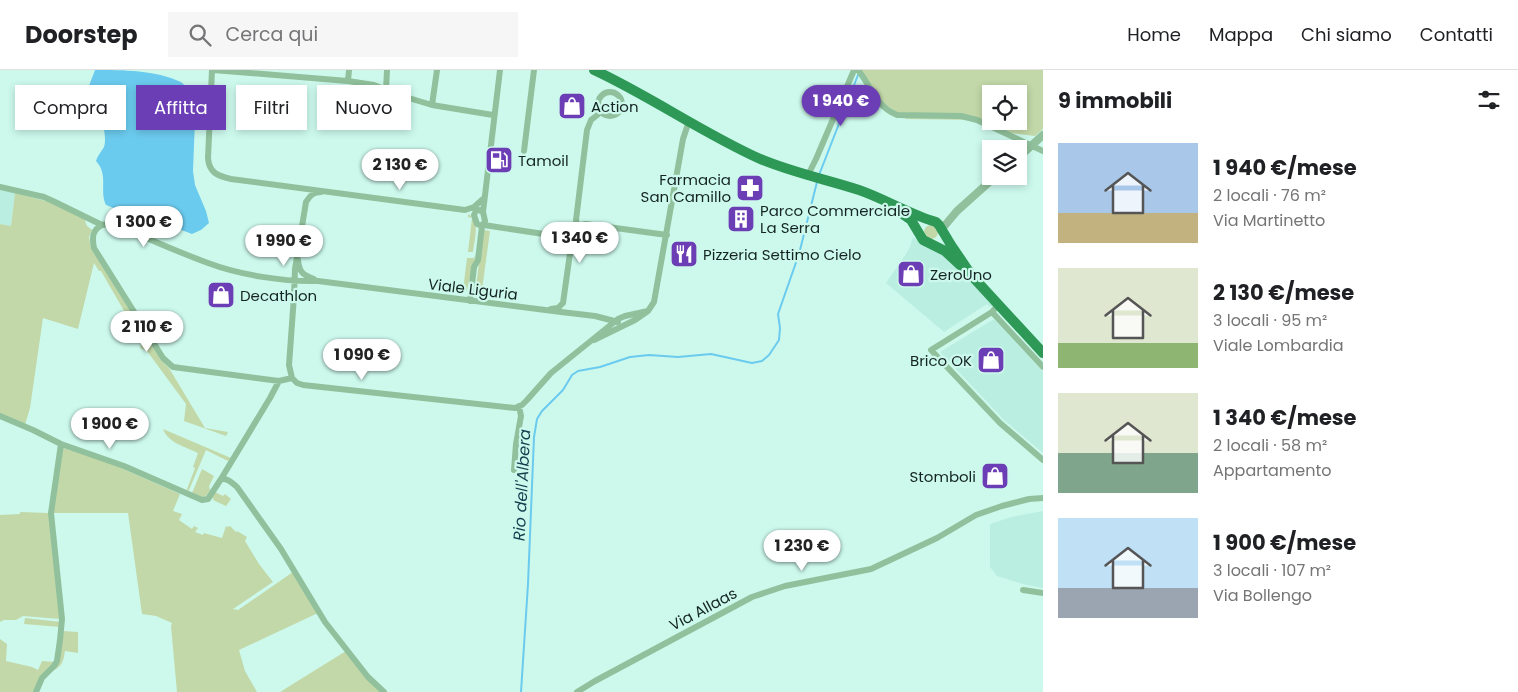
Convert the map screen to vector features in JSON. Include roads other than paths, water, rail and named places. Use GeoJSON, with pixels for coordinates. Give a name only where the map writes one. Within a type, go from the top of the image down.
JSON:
{"type":"FeatureCollection","features":[{"type":"Feature","properties":{"kind":"main road"},"geometry":{"type":"LineString","coordinates":[[594,70],[759,158],[865,192],[938,224],[995,308],[1043,353]]}},
{"type":"Feature","properties":{"kind":"main road"},"geometry":{"type":"LineString","coordinates":[[884,201],[911,220],[924,240],[945,251],[972,276]]}},
{"type":"Feature","properties":{"kind":"main road"},"geometry":{"type":"LineString","coordinates":[[920,232],[923,224],[931,221]]}},
{"type":"Feature","properties":{"kind":"main road"},"geometry":{"type":"LineString","coordinates":[[931,242],[938,240],[941,230]]}},
{"type":"Feature","properties":{"kind":"street"},"geometry":{"type":"LineString","coordinates":[[374,85],[348,81],[212,70],[208,165],[212,172],[218,176],[230,179],[477,211]]}},
{"type":"Feature","properties":{"kind":"street"},"geometry":{"type":"LineString","coordinates":[[348,81],[349,70]]}},
{"type":"Feature","properties":{"kind":"street"},"geometry":{"type":"LineString","coordinates":[[386,85],[387,70]]}},
{"type":"Feature","properties":{"kind":"street"},"geometry":{"type":"LineString","coordinates":[[432,105],[437,70]]}},
{"type":"Feature","properties":{"kind":"street"},"geometry":{"type":"LineString","coordinates":[[500,70],[484,199],[474,215],[477,224],[557,236],[568,234],[586,224],[667,235]]}},
{"type":"Feature","properties":{"kind":"street"},"geometry":{"type":"LineString","coordinates":[[524,150],[534,70]]}},
{"type":"Feature","properties":{"kind":"street"},"geometry":{"type":"LineString","coordinates":[[815,177],[816,159],[854,70]]}},
{"type":"Feature","properties":{"kind":"street"},"geometry":{"type":"LineString","coordinates":[[860,73],[876,99],[888,111],[897,114],[961,116],[977,120],[1043,150]]}},
{"type":"Feature","properties":{"kind":"street"},"geometry":{"type":"LineString","coordinates":[[411,99],[432,105],[493,115]]}},
{"type":"Feature","properties":{"kind":"street"},"geometry":{"type":"LineString","coordinates":[[578,227],[576,220],[587,130],[591,120],[601,112]]}},
{"type":"Feature","properties":{"kind":"street"},"geometry":{"type":"LineString","coordinates":[[594,340],[640,317],[648,311],[654,302],[683,139],[689,121]]}},
{"type":"Feature","properties":{"kind":"street"},"geometry":{"type":"LineString","coordinates":[[1027,150],[1043,135]]}},
{"type":"Feature","properties":{"kind":"street"},"geometry":{"type":"LineString","coordinates":[[941,230],[957,211],[986,185]]}},
{"type":"Feature","properties":{"kind":"street","name":"Viale Liguria"},"geometry":{"type":"LineString","coordinates":[[0,187],[49,200],[102,225],[119,226],[220,267],[260,276],[294,281],[318,281],[595,316],[624,324]]}},
{"type":"Feature","properties":{"kind":"street"},"geometry":{"type":"LineString","coordinates":[[292,187],[304,196],[306,202]]}},
{"type":"Feature","properties":{"kind":"street"},"geometry":{"type":"LineString","coordinates":[[321,192],[311,195],[306,202],[294,281],[289,365],[292,378],[303,385],[517,407],[528,400],[551,373],[594,340],[615,321],[625,316],[648,311]]}},
{"type":"Feature","properties":{"kind":"street"},"geometry":{"type":"LineString","coordinates":[[477,211],[484,199]]}},
{"type":"Feature","properties":{"kind":"street"},"geometry":{"type":"LineString","coordinates":[[931,221],[957,211]]}},
{"type":"Feature","properties":{"kind":"street"},"geometry":{"type":"LineString","coordinates":[[102,225],[93,235],[94,248],[163,358],[170,366],[279,381],[292,378]]}},
{"type":"Feature","properties":{"kind":"street"},"geometry":{"type":"LineString","coordinates":[[470,301],[474,267],[478,260],[483,225]]}},
{"type":"Feature","properties":{"kind":"street"},"geometry":{"type":"LineString","coordinates":[[544,310],[561,306],[564,298],[572,239],[571,232]]}},
{"type":"Feature","properties":{"kind":"street"},"geometry":{"type":"LineString","coordinates":[[297,257],[302,274],[318,281]]}},
{"type":"Feature","properties":{"kind":"street"},"geometry":{"type":"LineString","coordinates":[[1043,367],[995,308],[931,350],[1000,423],[1043,460]]}},
{"type":"Feature","properties":{"kind":"street"},"geometry":{"type":"LineString","coordinates":[[595,316],[602,320],[606,329]]}},
{"type":"Feature","properties":{"kind":"street"},"geometry":{"type":"LineString","coordinates":[[0,416],[60,444],[124,466],[202,500],[208,499],[279,381]]}},
{"type":"Feature","properties":{"kind":"street"},"geometry":{"type":"LineString","coordinates":[[514,470],[521,416],[517,407]]}},
{"type":"Feature","properties":{"kind":"street"},"geometry":{"type":"LineString","coordinates":[[36,692],[42,678],[57,661],[60,640],[62,619],[51,513],[60,444]]}},
{"type":"Feature","properties":{"kind":"street"},"geometry":{"type":"LineString","coordinates":[[220,480],[226,478],[237,487],[281,549],[325,622],[365,673],[384,692]]}},
{"type":"Feature","properties":{"kind":"street","name":"Via Allaas"},"geometry":{"type":"LineString","coordinates":[[578,692],[595,681],[752,597],[785,586],[871,569],[938,538],[976,515],[1029,499],[1043,498]]}},
{"type":"Feature","properties":{"kind":"street"},"geometry":{"type":"LineString","coordinates":[[1023,590],[1043,594]]}},
{"type":"Feature","properties":{"kind":"water"},"geometry":{"type":"Polygon","coordinates":[[[95,70],[150,73],[171,78],[184,85],[136,85],[136,130],[195,130],[193,171],[195,185],[209,223],[201,230],[192,234],[150,218],[121,211],[106,205],[103,194],[102,172],[96,161],[104,147],[104,130],[126,130],[126,85],[89,85],[95,70]]]}},
{"type":"Feature","properties":{"kind":"waterway","name":"Rio dell'Albera"},"geometry":{"type":"LineString","coordinates":[[819,175],[858,75]]}},
{"type":"Feature","properties":{"kind":"waterway","name":"Rio dell'Albera"},"geometry":{"type":"LineString","coordinates":[[521,692],[534,437],[537,419],[542,411],[563,390],[572,375],[578,371],[600,367],[630,357],[649,355],[678,357],[711,354],[752,363],[762,361],[769,355],[779,340],[778,314],[799,254],[817,182]]}},
{"type":"Feature","properties":{"kind":"place","name":"Action"},"geometry":{"type":"Point","coordinates":[572,106]}},
{"type":"Feature","properties":{"kind":"place","name":"Tamoil"},"geometry":{"type":"Point","coordinates":[499,160]}},
{"type":"Feature","properties":{"kind":"place","name":"Farmacia San Camillo"},"geometry":{"type":"Point","coordinates":[750,188]}},
{"type":"Feature","properties":{"kind":"place","name":"Parco Commerciale La Serra"},"geometry":{"type":"Point","coordinates":[741,219]}},
{"type":"Feature","properties":{"kind":"place","name":"Pizzeria Settimo Cielo"},"geometry":{"type":"Point","coordinates":[684,254]}},
{"type":"Feature","properties":{"kind":"place","name":"ZeroUno"},"geometry":{"type":"Point","coordinates":[911,274]}},
{"type":"Feature","properties":{"kind":"place","name":"Decathlon"},"geometry":{"type":"Point","coordinates":[221,295]}},
{"type":"Feature","properties":{"kind":"place","name":"Brico OK"},"geometry":{"type":"Point","coordinates":[991,360]}},
{"type":"Feature","properties":{"kind":"place","name":"Stomboli"},"geometry":{"type":"Point","coordinates":[995,476]}}]}
